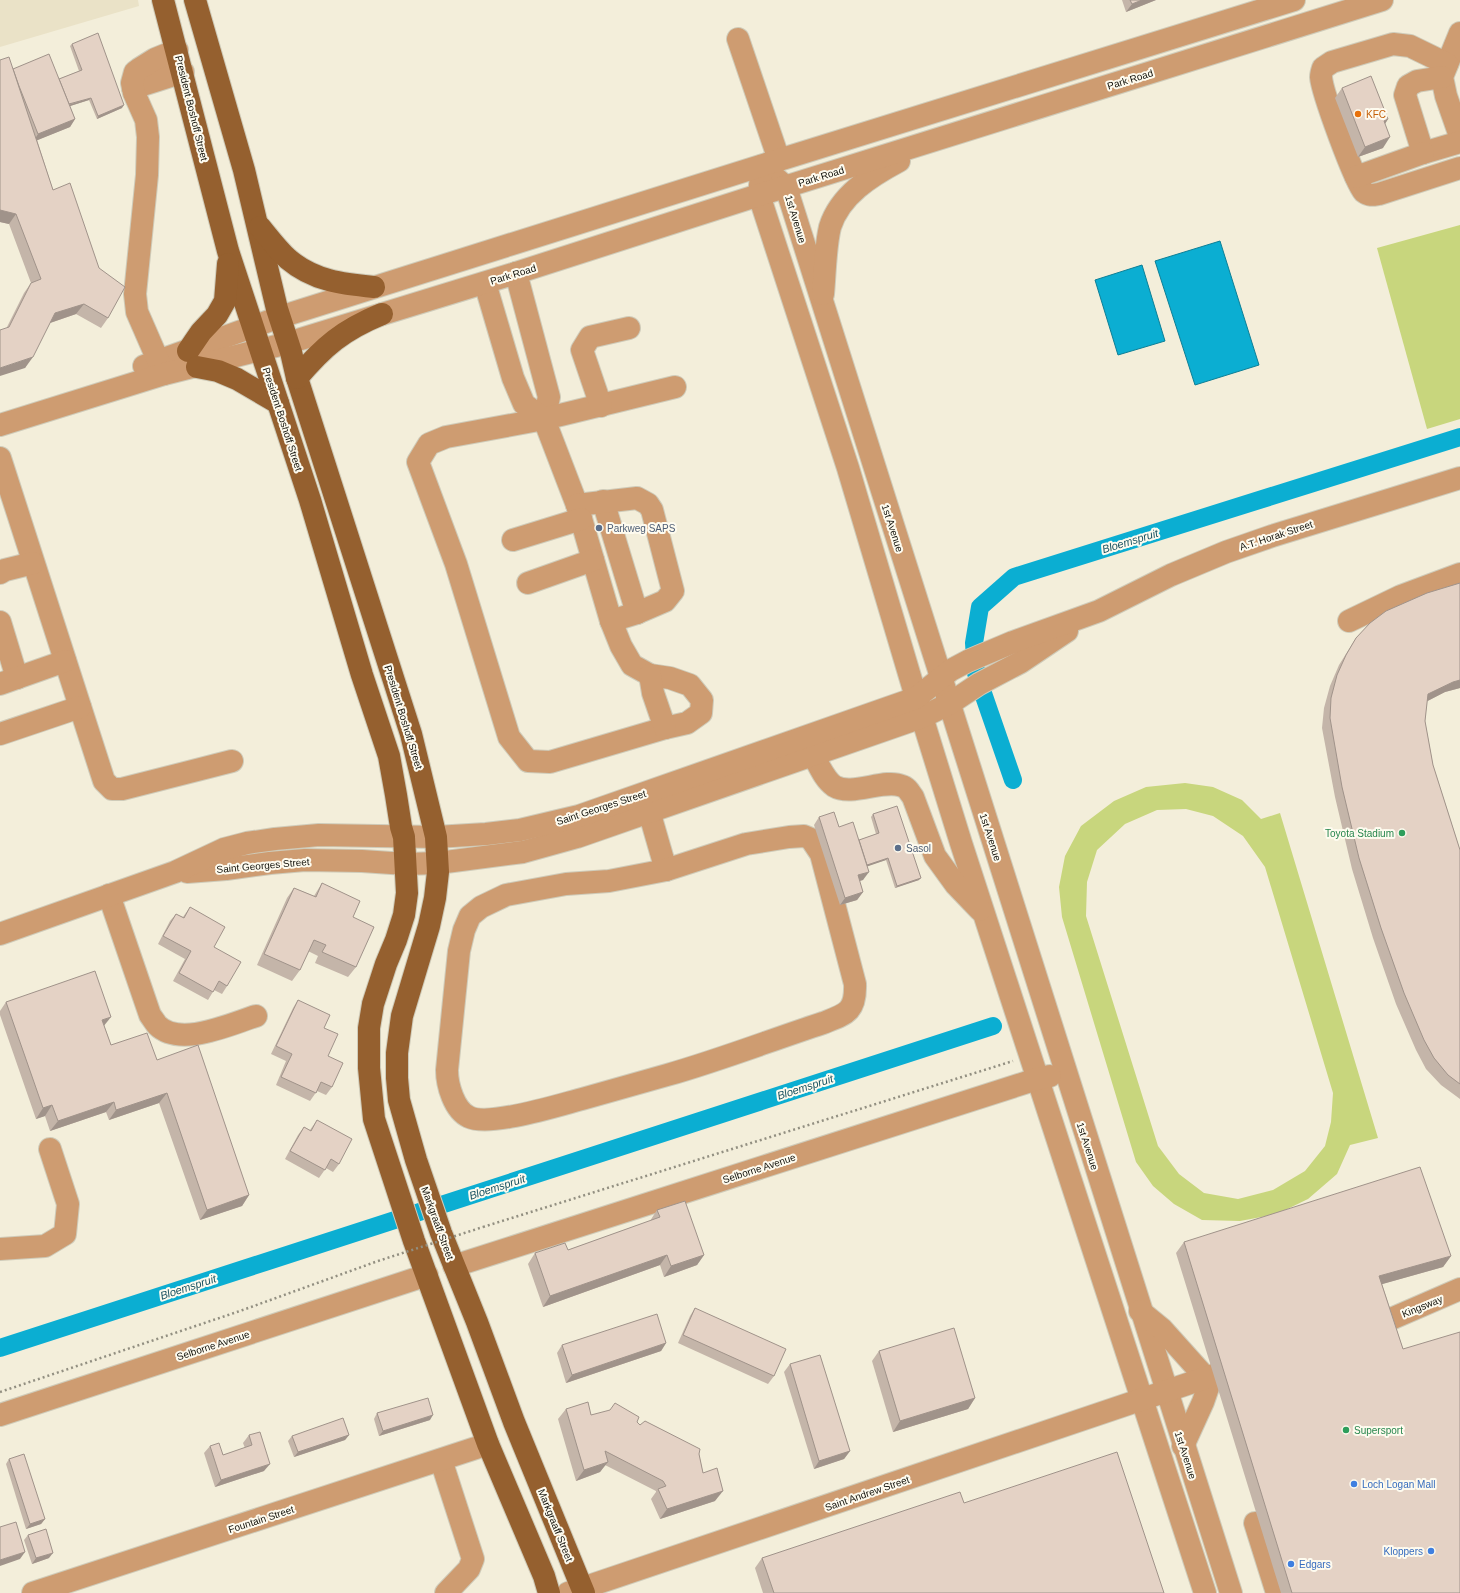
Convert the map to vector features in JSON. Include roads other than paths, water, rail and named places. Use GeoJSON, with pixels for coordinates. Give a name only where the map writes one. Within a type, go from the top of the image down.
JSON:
{"type":"FeatureCollection","features":[{"type":"Feature","properties":{"kind":"main road","name":"President Boshoff Street"},"geometry":{"type":"LineString","coordinates":[[163,0],[183,72],[228,252],[310,500],[362,675],[389,756],[404,837]]}},
{"type":"Feature","properties":{"kind":"main road","name":"President Boshoff Street"},"geometry":{"type":"LineString","coordinates":[[195,0],[244,170],[277,309],[297,378],[410,734],[436,837]]}},
{"type":"Feature","properties":{"kind":"main road"},"geometry":{"type":"LineString","coordinates":[[258,225],[288,259],[317,278],[374,287]]}},
{"type":"Feature","properties":{"kind":"main road"},"geometry":{"type":"LineString","coordinates":[[228,252],[224,301],[217,315],[201,332],[192,359],[237,379],[278,403]]}},
{"type":"Feature","properties":{"kind":"main road"},"geometry":{"type":"LineString","coordinates":[[297,378],[317,354],[331,342],[348,331],[382,314]]}},
{"type":"Feature","properties":{"kind":"main road"},"geometry":{"type":"LineString","coordinates":[[404,837],[406,864],[404,915],[373,1004],[369,1028],[369,1068],[374,1118],[390,1172],[414,1241],[488,1444],[544,1576],[549,1593]]}},
{"type":"Feature","properties":{"kind":"main road","name":"Markgraaff Street"},"geometry":{"type":"LineString","coordinates":[[436,837],[438,872],[434,905],[402,1016],[397,1053],[397,1078],[400,1100],[416,1160],[441,1233],[477,1322],[578,1592]]}},
{"type":"Feature","properties":{"kind":"main road"},"geometry":{"type":"LineString","coordinates":[[488,1444],[501,1436],[514,1422]]}},
{"type":"Feature","properties":{"kind":"street"},"geometry":{"type":"LineString","coordinates":[[0,411],[192,359],[253,327],[280,317],[770,163],[1250,7],[1294,0]]}},
{"type":"Feature","properties":{"kind":"street","name":"Park Road"},"geometry":{"type":"LineString","coordinates":[[192,359],[260,351],[288,343],[516,274],[759,195],[1382,0]]}},
{"type":"Feature","properties":{"kind":"street"},"geometry":{"type":"LineString","coordinates":[[1250,7],[1260,38]]}},
{"type":"Feature","properties":{"kind":"street"},"geometry":{"type":"LineString","coordinates":[[1460,33],[1445,71],[1446,96],[1460,136]]}},
{"type":"Feature","properties":{"kind":"street"},"geometry":{"type":"LineString","coordinates":[[738,39],[770,163],[759,195],[848,468],[919,708],[984,914],[1205,1593]]}},
{"type":"Feature","properties":{"kind":"street"},"geometry":{"type":"LineString","coordinates":[[1445,71],[1410,46],[1392,44],[1332,62],[1323,68],[1320,76],[1334,121],[1356,177],[1364,192],[1370,195],[1379,194],[1460,168]]}},
{"type":"Feature","properties":{"kind":"street"},"geometry":{"type":"LineString","coordinates":[[161,368],[137,312],[136,300],[147,175],[148,137],[146,120],[132,83],[135,72],[155,59],[177,50]]}},
{"type":"Feature","properties":{"kind":"street"},"geometry":{"type":"LineString","coordinates":[[1423,153],[1405,95],[1408,86],[1417,81],[1445,71]]}},
{"type":"Feature","properties":{"kind":"street"},"geometry":{"type":"LineString","coordinates":[[133,88],[183,72]]}},
{"type":"Feature","properties":{"kind":"street"},"geometry":{"type":"LineString","coordinates":[[822,303],[830,227],[838,211],[851,193],[874,175],[935,140]]}},
{"type":"Feature","properties":{"kind":"street"},"geometry":{"type":"LineString","coordinates":[[1356,177],[1423,153],[1460,142]]}},
{"type":"Feature","properties":{"kind":"street","name":"1st Avenue"},"geometry":{"type":"LineString","coordinates":[[770,163],[786,187],[1140,1311],[1231,1593]]}},
{"type":"Feature","properties":{"kind":"street"},"geometry":{"type":"LineString","coordinates":[[516,274],[550,397],[544,419]]}},
{"type":"Feature","properties":{"kind":"street"},"geometry":{"type":"LineString","coordinates":[[485,283],[513,378],[524,404],[544,419],[579,512],[611,621],[621,646],[632,665],[650,675],[670,678],[690,685],[702,700],[701,713],[687,723],[665,728],[550,762],[528,761],[509,737],[456,564],[418,462],[429,444],[446,437],[544,419],[675,387]]}},
{"type":"Feature","properties":{"kind":"street"},"geometry":{"type":"LineString","coordinates":[[601,406],[582,350],[590,337],[629,328]]}},
{"type":"Feature","properties":{"kind":"street"},"geometry":{"type":"LineString","coordinates":[[0,425],[161,368]]}},
{"type":"Feature","properties":{"kind":"street"},"geometry":{"type":"LineString","coordinates":[[0,458],[104,781],[112,789],[122,789],[232,761]]}},
{"type":"Feature","properties":{"kind":"street","name":"A.T. Horak Street"},"geometry":{"type":"LineString","coordinates":[[949,704],[978,684],[1017,652],[1171,575],[1226,552],[1272,536],[1460,478]]}},
{"type":"Feature","properties":{"kind":"street"},"geometry":{"type":"LineString","coordinates":[[513,540],[603,501],[637,498],[648,504],[652,510],[673,591],[665,601],[637,613],[611,621]]}},
{"type":"Feature","properties":{"kind":"street"},"geometry":{"type":"LineString","coordinates":[[603,501],[637,613]]}},
{"type":"Feature","properties":{"kind":"street"},"geometry":{"type":"LineString","coordinates":[[528,583],[593,560]]}},
{"type":"Feature","properties":{"kind":"street"},"geometry":{"type":"LineString","coordinates":[[0,573],[5,570],[34,563]]}},
{"type":"Feature","properties":{"kind":"street"},"geometry":{"type":"LineString","coordinates":[[1349,621],[1401,596],[1460,574]]}},
{"type":"Feature","properties":{"kind":"street"},"geometry":{"type":"LineString","coordinates":[[0,622],[9,681],[65,661]]}},
{"type":"Feature","properties":{"kind":"street","name":"A.T. Horak Street"},"geometry":{"type":"LineString","coordinates":[[941,680],[951,670],[968,661],[1017,652]]}},
{"type":"Feature","properties":{"kind":"street"},"geometry":{"type":"LineString","coordinates":[[650,675],[653,694],[665,728]]}},
{"type":"Feature","properties":{"kind":"street","name":"Saint Georges Street"},"geometry":{"type":"LineString","coordinates":[[175,872],[226,869],[306,860],[362,861],[406,864],[438,862],[523,852],[577,837],[813,755],[919,708],[941,680]]}},
{"type":"Feature","properties":{"kind":"street","name":"Saint Georges Street"},"geometry":{"type":"LineString","coordinates":[[0,934],[175,872],[224,850],[268,840],[319,835],[436,837],[520,830],[579,816],[919,708],[949,704]]}},
{"type":"Feature","properties":{"kind":"street"},"geometry":{"type":"LineString","coordinates":[[0,734],[80,707]]}},
{"type":"Feature","properties":{"kind":"street"},"geometry":{"type":"LineString","coordinates":[[813,755],[828,780],[835,786],[845,789],[893,784],[902,786],[908,790],[913,797],[935,856],[964,894],[984,914]]}},
{"type":"Feature","properties":{"kind":"street"},"geometry":{"type":"LineString","coordinates":[[649,811],[666,870]]}},
{"type":"Feature","properties":{"kind":"street"},"geometry":{"type":"LineString","coordinates":[[804,836],[811,839],[821,854],[855,984],[856,997],[852,1006],[844,1014],[823,1023],[668,1075],[538,1111],[487,1120],[469,1117],[460,1108],[452,1096],[447,1083],[447,1070],[459,951],[464,930],[470,916],[481,906],[506,895],[566,884],[609,881],[666,870],[746,844],[789,837],[804,836]]}},
{"type":"Feature","properties":{"kind":"street"},"geometry":{"type":"LineString","coordinates":[[109,895],[150,1015],[158,1026],[169,1032],[184,1035],[199,1034],[256,1016]]}},
{"type":"Feature","properties":{"kind":"street","name":"Selborne Avenue"},"geometry":{"type":"LineString","coordinates":[[454,1266],[1037,1078],[1065,1073]]}},
{"type":"Feature","properties":{"kind":"street"},"geometry":{"type":"LineString","coordinates":[[0,1249],[45,1246],[65,1234],[68,1204],[50,1149]]}},
{"type":"Feature","properties":{"kind":"street","name":"Selborne Avenue"},"geometry":{"type":"LineString","coordinates":[[0,1415],[427,1274]]}},
{"type":"Feature","properties":{"kind":"street","name":"Kingsway"},"geometry":{"type":"LineString","coordinates":[[1384,1322],[1460,1289]]}},
{"type":"Feature","properties":{"kind":"street"},"geometry":{"type":"LineString","coordinates":[[1140,1311],[1162,1329],[1211,1376]]}},
{"type":"Feature","properties":{"kind":"street"},"geometry":{"type":"LineString","coordinates":[[1166,1391],[1211,1376]]}},
{"type":"Feature","properties":{"kind":"street"},"geometry":{"type":"LineString","coordinates":[[1183,1446],[1198,1413],[1211,1376]]}},
{"type":"Feature","properties":{"kind":"street","name":"Saint Andrew Street"},"geometry":{"type":"LineString","coordinates":[[578,1592],[1166,1391]]}},
{"type":"Feature","properties":{"kind":"street","name":"Fountain Street"},"geometry":{"type":"LineString","coordinates":[[33,1593],[488,1444]]}},
{"type":"Feature","properties":{"kind":"street"},"geometry":{"type":"LineString","coordinates":[[441,1460],[473,1559],[469,1569],[446,1593]]}},
{"type":"Feature","properties":{"kind":"street"},"geometry":{"type":"LineString","coordinates":[[1255,1523],[1276,1593]]}},
{"type":"Feature","properties":{"kind":"water"},"geometry":{"type":"Polygon","coordinates":[[[1220,241],[1259,365],[1195,385],[1155,261],[1220,241]]]}},
{"type":"Feature","properties":{"kind":"water"},"geometry":{"type":"Polygon","coordinates":[[[1142,265],[1165,341],[1118,355],[1095,280],[1142,265]]]}},
{"type":"Feature","properties":{"kind":"waterway","name":"Bloemspruit"},"geometry":{"type":"LineString","coordinates":[[1013,780],[976,673],[974,643],[980,607],[1014,577],[1460,437]]}},
{"type":"Feature","properties":{"kind":"waterway","name":"Bloemspruit"},"geometry":{"type":"LineString","coordinates":[[0,1348],[993,1026]]}},
{"type":"Feature","properties":{"kind":"place","name":"KFC"},"geometry":{"type":"Point","coordinates":[1358,114]}},
{"type":"Feature","properties":{"kind":"place","name":"Parkweg SAPS"},"geometry":{"type":"Point","coordinates":[599,528]}},
{"type":"Feature","properties":{"kind":"place","name":"Toyota Stadium"},"geometry":{"type":"Point","coordinates":[1402,833]}},
{"type":"Feature","properties":{"kind":"place","name":"Sasol"},"geometry":{"type":"Point","coordinates":[898,848]}},
{"type":"Feature","properties":{"kind":"place","name":"Supersport"},"geometry":{"type":"Point","coordinates":[1346,1430]}},
{"type":"Feature","properties":{"kind":"place","name":"Loch Logan Mall"},"geometry":{"type":"Point","coordinates":[1354,1484]}},
{"type":"Feature","properties":{"kind":"place","name":"Kloppers"},"geometry":{"type":"Point","coordinates":[1431,1551]}},
{"type":"Feature","properties":{"kind":"place","name":"Edgars"},"geometry":{"type":"Point","coordinates":[1291,1564]}}]}
